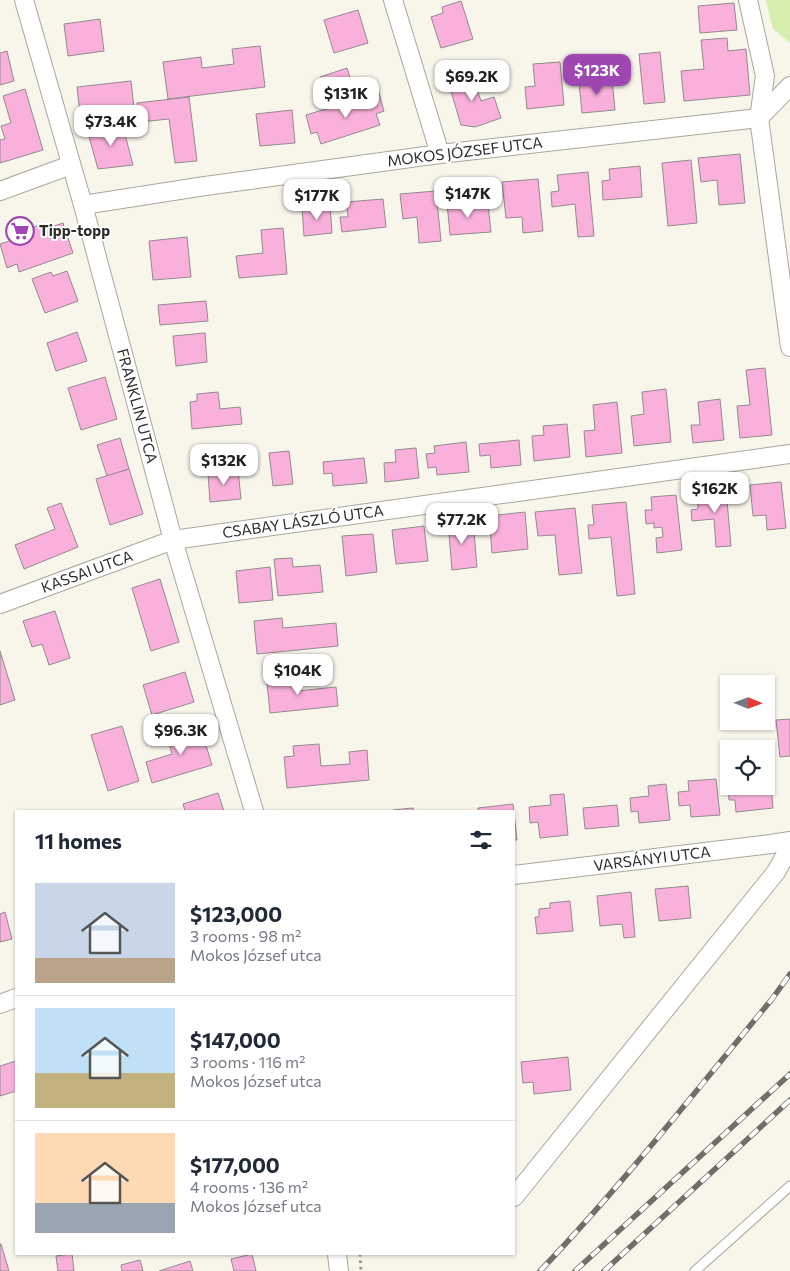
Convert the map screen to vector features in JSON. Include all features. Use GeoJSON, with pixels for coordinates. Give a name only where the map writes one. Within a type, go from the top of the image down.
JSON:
{"type":"FeatureCollection","features":[{"type":"Feature","properties":{"kind":"street","name":"FRANKLIN UTCA"},"geometry":{"type":"LineString","coordinates":[[24,0],[83,205],[204,646],[254,810]]}},
{"type":"Feature","properties":{"kind":"street"},"geometry":{"type":"LineString","coordinates":[[392,0],[440,154]]}},
{"type":"Feature","properties":{"kind":"street"},"geometry":{"type":"LineString","coordinates":[[748,0],[765,76],[759,118],[790,347]]}},
{"type":"Feature","properties":{"kind":"street"},"geometry":{"type":"LineString","coordinates":[[759,118],[790,86]]}},
{"type":"Feature","properties":{"kind":"street","name":"MOKOS JÓZSEF UTCA"},"geometry":{"type":"LineString","coordinates":[[83,205],[205,186],[440,154],[759,118]]}},
{"type":"Feature","properties":{"kind":"street"},"geometry":{"type":"LineString","coordinates":[[0,191],[71,164]]}},
{"type":"Feature","properties":{"kind":"street","name":"CSABAY LÁSZLÓ UTCA"},"geometry":{"type":"LineString","coordinates":[[174,540],[790,454]]}},
{"type":"Feature","properties":{"kind":"street","name":"KASSAI UTCA"},"geometry":{"type":"LineString","coordinates":[[0,604],[174,540]]}},
{"type":"Feature","properties":{"kind":"street","name":"VARSÁNYI UTCA"},"geometry":{"type":"LineString","coordinates":[[515,875],[790,841]]}},
{"type":"Feature","properties":{"kind":"street"},"geometry":{"type":"LineString","coordinates":[[515,1197],[776,872],[790,848]]}},
{"type":"Feature","properties":{"kind":"street"},"geometry":{"type":"LineString","coordinates":[[0,1004],[15,998]]}},
{"type":"Feature","properties":{"kind":"street"},"geometry":{"type":"LineString","coordinates":[[338,1255],[339,1271]]}},
{"type":"Feature","properties":{"kind":"lane"},"geometry":{"type":"LineString","coordinates":[[695,1271],[790,1186]]}},
{"type":"Feature","properties":{"kind":"path"},"geometry":{"type":"LineString","coordinates":[[360,1255],[361,1271]]}},
{"type":"Feature","properties":{"kind":"green space"},"geometry":{"type":"Polygon","coordinates":[[[766,0],[790,0],[790,43],[773,29],[766,0]]]}},
{"type":"Feature","properties":{"kind":"building"},"geometry":{"type":"Polygon","coordinates":[[[461,1],[473,39],[441,48],[431,17],[443,13],[442,7],[461,1]]]}},
{"type":"Feature","properties":{"kind":"building"},"geometry":{"type":"Polygon","coordinates":[[[734,3],[737,30],[700,33],[698,6],[734,3]]]}},
{"type":"Feature","properties":{"kind":"building"},"geometry":{"type":"Polygon","coordinates":[[[358,10],[368,43],[334,53],[324,20],[358,10]]]}},
{"type":"Feature","properties":{"kind":"building"},"geometry":{"type":"Polygon","coordinates":[[[100,19],[104,51],[68,56],[64,24],[100,19]]]}},
{"type":"Feature","properties":{"kind":"building"},"geometry":{"type":"Polygon","coordinates":[[[727,38],[728,51],[746,49],[750,95],[684,101],[681,71],[704,69],[701,40],[727,38]]]}},
{"type":"Feature","properties":{"kind":"building"},"geometry":{"type":"Polygon","coordinates":[[[260,46],[265,87],[168,99],[163,62],[201,57],[202,68],[234,64],[232,49],[260,46]]]}},
{"type":"Feature","properties":{"kind":"building"},"geometry":{"type":"Polygon","coordinates":[[[7,51],[14,81],[0,85],[0,53],[7,51]]]}},
{"type":"Feature","properties":{"kind":"building"},"geometry":{"type":"Polygon","coordinates":[[[660,52],[665,102],[644,104],[639,54],[660,52]]]}},
{"type":"Feature","properties":{"kind":"building"},"geometry":{"type":"Polygon","coordinates":[[[560,62],[564,105],[527,109],[525,87],[535,86],[533,64],[560,62]]]}},
{"type":"Feature","properties":{"kind":"building"},"geometry":{"type":"Polygon","coordinates":[[[347,68],[357,100],[330,108],[320,77],[347,68]]]}},
{"type":"Feature","properties":{"kind":"building"},"geometry":{"type":"Polygon","coordinates":[[[471,71],[481,101],[494,97],[501,118],[475,127],[461,125],[447,78],[471,71]]]}},
{"type":"Feature","properties":{"kind":"building"},"geometry":{"type":"Polygon","coordinates":[[[612,79],[615,110],[582,113],[579,83],[612,79]]]}},
{"type":"Feature","properties":{"kind":"building"},"geometry":{"type":"Polygon","coordinates":[[[131,81],[134,108],[80,114],[77,87],[131,81]]]}},
{"type":"Feature","properties":{"kind":"building"},"geometry":{"type":"Polygon","coordinates":[[[25,89],[43,150],[0,163],[0,140],[5,139],[1,126],[11,123],[3,96],[25,89]]]}},
{"type":"Feature","properties":{"kind":"building"},"geometry":{"type":"Polygon","coordinates":[[[379,93],[384,111],[376,114],[380,125],[321,144],[317,132],[311,134],[306,115],[379,93]]]}},
{"type":"Feature","properties":{"kind":"building"},"geometry":{"type":"Polygon","coordinates":[[[189,97],[197,161],[175,163],[169,119],[140,122],[137,103],[189,97]]]}},
{"type":"Feature","properties":{"kind":"building"},"geometry":{"type":"Polygon","coordinates":[[[292,110],[295,143],[260,146],[256,114],[292,110]]]}},
{"type":"Feature","properties":{"kind":"building"},"geometry":{"type":"Polygon","coordinates":[[[122,123],[133,165],[98,169],[88,133],[122,123]]]}},
{"type":"Feature","properties":{"kind":"building"},"geometry":{"type":"Polygon","coordinates":[[[740,154],[745,203],[719,205],[717,180],[701,182],[698,158],[740,154]]]}},
{"type":"Feature","properties":{"kind":"building"},"geometry":{"type":"Polygon","coordinates":[[[691,160],[697,223],[668,226],[662,163],[691,160]]]}},
{"type":"Feature","properties":{"kind":"building"},"geometry":{"type":"Polygon","coordinates":[[[640,166],[642,197],[603,200],[602,181],[610,180],[609,169],[640,166]]]}},
{"type":"Feature","properties":{"kind":"building"},"geometry":{"type":"Polygon","coordinates":[[[588,172],[594,236],[578,237],[575,204],[552,207],[551,192],[559,191],[557,175],[588,172]]]}},
{"type":"Feature","properties":{"kind":"building"},"geometry":{"type":"Polygon","coordinates":[[[538,179],[543,231],[523,233],[522,217],[506,218],[502,182],[538,179]]]}},
{"type":"Feature","properties":{"kind":"building"},"geometry":{"type":"Polygon","coordinates":[[[436,191],[441,241],[419,243],[417,217],[403,219],[400,194],[436,191]]]}},
{"type":"Feature","properties":{"kind":"building"},"geometry":{"type":"Polygon","coordinates":[[[383,199],[386,227],[342,232],[340,217],[348,217],[346,202],[383,199]]]}},
{"type":"Feature","properties":{"kind":"building"},"geometry":{"type":"Polygon","coordinates":[[[468,201],[468,207],[488,205],[491,232],[450,235],[447,203],[468,201]]]}},
{"type":"Feature","properties":{"kind":"building"},"geometry":{"type":"Polygon","coordinates":[[[330,205],[332,233],[304,236],[302,208],[330,205]]]}},
{"type":"Feature","properties":{"kind":"building"},"geometry":{"type":"Polygon","coordinates":[[[63,223],[73,253],[19,272],[17,264],[7,268],[0,244],[25,236],[23,231],[40,225],[42,230],[63,223]]]}},
{"type":"Feature","properties":{"kind":"building"},"geometry":{"type":"Polygon","coordinates":[[[283,228],[287,274],[239,278],[236,256],[263,253],[261,230],[283,228]]]}},
{"type":"Feature","properties":{"kind":"building"},"geometry":{"type":"Polygon","coordinates":[[[187,237],[191,277],[153,280],[149,241],[187,237]]]}},
{"type":"Feature","properties":{"kind":"building"},"geometry":{"type":"Polygon","coordinates":[[[67,271],[78,301],[45,313],[32,279],[51,272],[53,276],[67,271]]]}},
{"type":"Feature","properties":{"kind":"building"},"geometry":{"type":"Polygon","coordinates":[[[206,301],[208,321],[160,325],[158,305],[206,301]]]}},
{"type":"Feature","properties":{"kind":"building"},"geometry":{"type":"Polygon","coordinates":[[[77,332],[87,361],[56,371],[47,343],[77,332]]]}},
{"type":"Feature","properties":{"kind":"building"},"geometry":{"type":"Polygon","coordinates":[[[205,333],[207,362],[176,366],[173,336],[205,333]]]}},
{"type":"Feature","properties":{"kind":"building"},"geometry":{"type":"Polygon","coordinates":[[[765,368],[772,435],[740,438],[737,406],[750,405],[746,370],[765,368]]]}},
{"type":"Feature","properties":{"kind":"building"},"geometry":{"type":"Polygon","coordinates":[[[105,377],[117,419],[81,430],[68,388],[105,377]]]}},
{"type":"Feature","properties":{"kind":"building"},"geometry":{"type":"Polygon","coordinates":[[[666,389],[671,442],[634,446],[631,416],[644,414],[642,392],[666,389]]]}},
{"type":"Feature","properties":{"kind":"building"},"geometry":{"type":"Polygon","coordinates":[[[218,392],[220,409],[240,407],[242,424],[192,429],[190,402],[197,401],[197,394],[218,392]]]}},
{"type":"Feature","properties":{"kind":"building"},"geometry":{"type":"Polygon","coordinates":[[[720,399],[724,440],[693,443],[691,425],[700,425],[698,402],[720,399]]]}},
{"type":"Feature","properties":{"kind":"building"},"geometry":{"type":"Polygon","coordinates":[[[617,402],[622,453],[586,457],[584,431],[595,430],[593,405],[617,402]]]}},
{"type":"Feature","properties":{"kind":"building"},"geometry":{"type":"Polygon","coordinates":[[[567,424],[570,457],[534,461],[532,436],[544,435],[543,426],[567,424]]]}},
{"type":"Feature","properties":{"kind":"building"},"geometry":{"type":"Polygon","coordinates":[[[120,438],[129,469],[107,476],[97,445],[120,438]]]}},
{"type":"Feature","properties":{"kind":"building"},"geometry":{"type":"Polygon","coordinates":[[[519,440],[521,465],[491,468],[490,455],[480,456],[479,444],[519,440]]]}},
{"type":"Feature","properties":{"kind":"building"},"geometry":{"type":"Polygon","coordinates":[[[466,442],[469,472],[437,475],[436,467],[428,468],[426,454],[435,453],[434,446],[466,442]]]}},
{"type":"Feature","properties":{"kind":"building"},"geometry":{"type":"Polygon","coordinates":[[[416,448],[419,478],[385,482],[384,463],[396,462],[395,450],[416,448]]]}},
{"type":"Feature","properties":{"kind":"building"},"geometry":{"type":"Polygon","coordinates":[[[289,451],[293,484],[273,486],[269,453],[289,451]]]}},
{"type":"Feature","properties":{"kind":"building"},"geometry":{"type":"Polygon","coordinates":[[[364,458],[367,483],[333,486],[332,473],[324,474],[323,462],[364,458]]]}},
{"type":"Feature","properties":{"kind":"building"},"geometry":{"type":"Polygon","coordinates":[[[129,469],[143,514],[110,525],[96,479],[129,469]]]}},
{"type":"Feature","properties":{"kind":"building"},"geometry":{"type":"Polygon","coordinates":[[[238,470],[241,499],[210,502],[208,473],[238,470]]]}},
{"type":"Feature","properties":{"kind":"building"},"geometry":{"type":"Polygon","coordinates":[[[781,482],[786,528],[767,530],[766,515],[753,516],[750,485],[781,482]]]}},
{"type":"Feature","properties":{"kind":"building"},"geometry":{"type":"Polygon","coordinates":[[[726,489],[731,546],[716,547],[714,519],[692,521],[691,510],[698,509],[697,492],[726,489]]]}},
{"type":"Feature","properties":{"kind":"building"},"geometry":{"type":"Polygon","coordinates":[[[676,495],[682,550],[657,553],[656,538],[663,537],[662,527],[654,528],[654,523],[646,524],[645,510],[652,510],[651,497],[676,495]]]}},
{"type":"Feature","properties":{"kind":"building"},"geometry":{"type":"Polygon","coordinates":[[[626,502],[635,594],[617,596],[611,537],[589,539],[588,525],[594,525],[592,505],[626,502]]]}},
{"type":"Feature","properties":{"kind":"building"},"geometry":{"type":"Polygon","coordinates":[[[61,503],[78,547],[24,569],[15,545],[55,529],[47,508],[61,503]]]}},
{"type":"Feature","properties":{"kind":"building"},"geometry":{"type":"Polygon","coordinates":[[[575,508],[582,573],[559,575],[555,535],[538,536],[535,512],[575,508]]]}},
{"type":"Feature","properties":{"kind":"building"},"geometry":{"type":"Polygon","coordinates":[[[525,512],[528,549],[492,553],[489,516],[525,512]]]}},
{"type":"Feature","properties":{"kind":"building"},"geometry":{"type":"Polygon","coordinates":[[[473,520],[477,567],[452,570],[448,522],[473,520]]]}},
{"type":"Feature","properties":{"kind":"building"},"geometry":{"type":"Polygon","coordinates":[[[424,526],[428,561],[396,564],[392,530],[424,526]]]}},
{"type":"Feature","properties":{"kind":"building"},"geometry":{"type":"Polygon","coordinates":[[[373,534],[377,572],[346,576],[342,536],[373,534]]]}},
{"type":"Feature","properties":{"kind":"building"},"geometry":{"type":"Polygon","coordinates":[[[292,558],[293,567],[320,565],[323,592],[278,596],[274,559],[292,558]]]}},
{"type":"Feature","properties":{"kind":"building"},"geometry":{"type":"Polygon","coordinates":[[[270,567],[273,600],[239,603],[236,571],[270,567]]]}},
{"type":"Feature","properties":{"kind":"building"},"geometry":{"type":"Polygon","coordinates":[[[160,579],[179,642],[151,651],[132,588],[160,579]]]}},
{"type":"Feature","properties":{"kind":"building"},"geometry":{"type":"Polygon","coordinates":[[[55,611],[70,658],[49,665],[42,644],[32,647],[23,621],[55,611]]]}},
{"type":"Feature","properties":{"kind":"building"},"geometry":{"type":"Polygon","coordinates":[[[282,618],[283,628],[336,623],[338,646],[257,654],[254,621],[282,618]]]}},
{"type":"Feature","properties":{"kind":"building"},"geometry":{"type":"Polygon","coordinates":[[[0,651],[15,700],[0,705],[0,651]]]}},
{"type":"Feature","properties":{"kind":"building"},"geometry":{"type":"Polygon","coordinates":[[[296,671],[298,691],[336,687],[338,706],[270,713],[267,683],[284,681],[283,672],[296,671]]]}},
{"type":"Feature","properties":{"kind":"building"},"geometry":{"type":"Polygon","coordinates":[[[185,672],[194,702],[152,715],[143,685],[185,672]]]}},
{"type":"Feature","properties":{"kind":"building"},"geometry":{"type":"Polygon","coordinates":[[[790,719],[790,756],[780,757],[776,720],[790,719]]]}},
{"type":"Feature","properties":{"kind":"building"},"geometry":{"type":"Polygon","coordinates":[[[122,726],[139,781],[108,791],[91,735],[122,726]]]}},
{"type":"Feature","properties":{"kind":"building"},"geometry":{"type":"Polygon","coordinates":[[[200,726],[212,765],[152,783],[146,762],[172,754],[167,737],[200,726]]]}},
{"type":"Feature","properties":{"kind":"building"},"geometry":{"type":"Polygon","coordinates":[[[319,744],[321,766],[350,764],[349,752],[367,750],[369,780],[287,788],[284,757],[294,756],[293,746],[319,744]]]}},
{"type":"Feature","properties":{"kind":"building"},"geometry":{"type":"Polygon","coordinates":[[[716,779],[720,815],[691,817],[690,805],[679,806],[678,792],[689,791],[688,781],[716,779]]]}},
{"type":"Feature","properties":{"kind":"building"},"geometry":{"type":"Polygon","coordinates":[[[666,784],[670,820],[639,823],[638,811],[631,812],[630,798],[649,796],[648,786],[666,784]]]}},
{"type":"Feature","properties":{"kind":"building"},"geometry":{"type":"Polygon","coordinates":[[[218,793],[224,810],[185,810],[183,804],[218,793]]]}},
{"type":"Feature","properties":{"kind":"building"},"geometry":{"type":"Polygon","coordinates":[[[564,794],[568,835],[540,838],[538,822],[530,823],[529,807],[551,805],[550,795],[564,794]]]}},
{"type":"Feature","properties":{"kind":"building"},"geometry":{"type":"Polygon","coordinates":[[[729,795],[772,795],[773,808],[736,812],[735,800],[729,800],[729,795]]]}},
{"type":"Feature","properties":{"kind":"building"},"geometry":{"type":"Polygon","coordinates":[[[513,804],[514,810],[478,810],[478,808],[513,804]]]}},
{"type":"Feature","properties":{"kind":"building"},"geometry":{"type":"Polygon","coordinates":[[[617,805],[619,826],[585,829],[583,808],[617,805]]]}},
{"type":"Feature","properties":{"kind":"building"},"geometry":{"type":"Polygon","coordinates":[[[413,808],[414,810],[393,810],[413,808]]]}},
{"type":"Feature","properties":{"kind":"building"},"geometry":{"type":"Polygon","coordinates":[[[515,822],[517,840],[515,840],[515,822]]]}},
{"type":"Feature","properties":{"kind":"building"},"geometry":{"type":"Polygon","coordinates":[[[688,886],[691,918],[659,921],[655,889],[688,886]]]}},
{"type":"Feature","properties":{"kind":"building"},"geometry":{"type":"Polygon","coordinates":[[[631,892],[635,937],[624,938],[622,924],[600,926],[597,896],[631,892]]]}},
{"type":"Feature","properties":{"kind":"building"},"geometry":{"type":"Polygon","coordinates":[[[570,901],[573,931],[537,934],[535,917],[539,917],[539,909],[550,908],[550,903],[570,901]]]}},
{"type":"Feature","properties":{"kind":"building"},"geometry":{"type":"Polygon","coordinates":[[[5,912],[12,939],[0,942],[0,914],[5,912]]]}},
{"type":"Feature","properties":{"kind":"building"},"geometry":{"type":"Polygon","coordinates":[[[568,1057],[571,1090],[534,1094],[533,1082],[523,1083],[521,1062],[568,1057]]]}},
{"type":"Feature","properties":{"kind":"building"},"geometry":{"type":"Polygon","coordinates":[[[15,1061],[15,1091],[0,1096],[0,1066],[15,1061]]]}},
{"type":"Feature","properties":{"kind":"building"},"geometry":{"type":"Polygon","coordinates":[[[1,1244],[9,1271],[0,1271],[1,1244]]]}},
{"type":"Feature","properties":{"kind":"building"},"geometry":{"type":"Polygon","coordinates":[[[72,1255],[74,1271],[58,1271],[56,1256],[72,1255]]]}},
{"type":"Feature","properties":{"kind":"building"},"geometry":{"type":"Polygon","coordinates":[[[252,1255],[256,1271],[234,1271],[231,1259],[252,1255]]]}},
{"type":"Feature","properties":{"kind":"building"},"geometry":{"type":"Polygon","coordinates":[[[140,1260],[143,1271],[122,1271],[121,1265],[140,1260]]]}},
{"type":"Feature","properties":{"kind":"building"},"geometry":{"type":"Polygon","coordinates":[[[190,1261],[193,1271],[159,1271],[190,1261]]]}},
{"type":"Feature","properties":{"kind":"railway"},"geometry":{"type":"LineString","coordinates":[[540,1271],[658,1137],[772,999],[790,974]]}},
{"type":"Feature","properties":{"kind":"railway"},"geometry":{"type":"LineString","coordinates":[[575,1271],[790,1074]]}},
{"type":"Feature","properties":{"kind":"railway"},"geometry":{"type":"LineString","coordinates":[[604,1271],[790,1100]]}},
{"type":"Feature","properties":{"kind":"place","name":"Tipp-topp"},"geometry":{"type":"Point","coordinates":[20,231]}}]}
